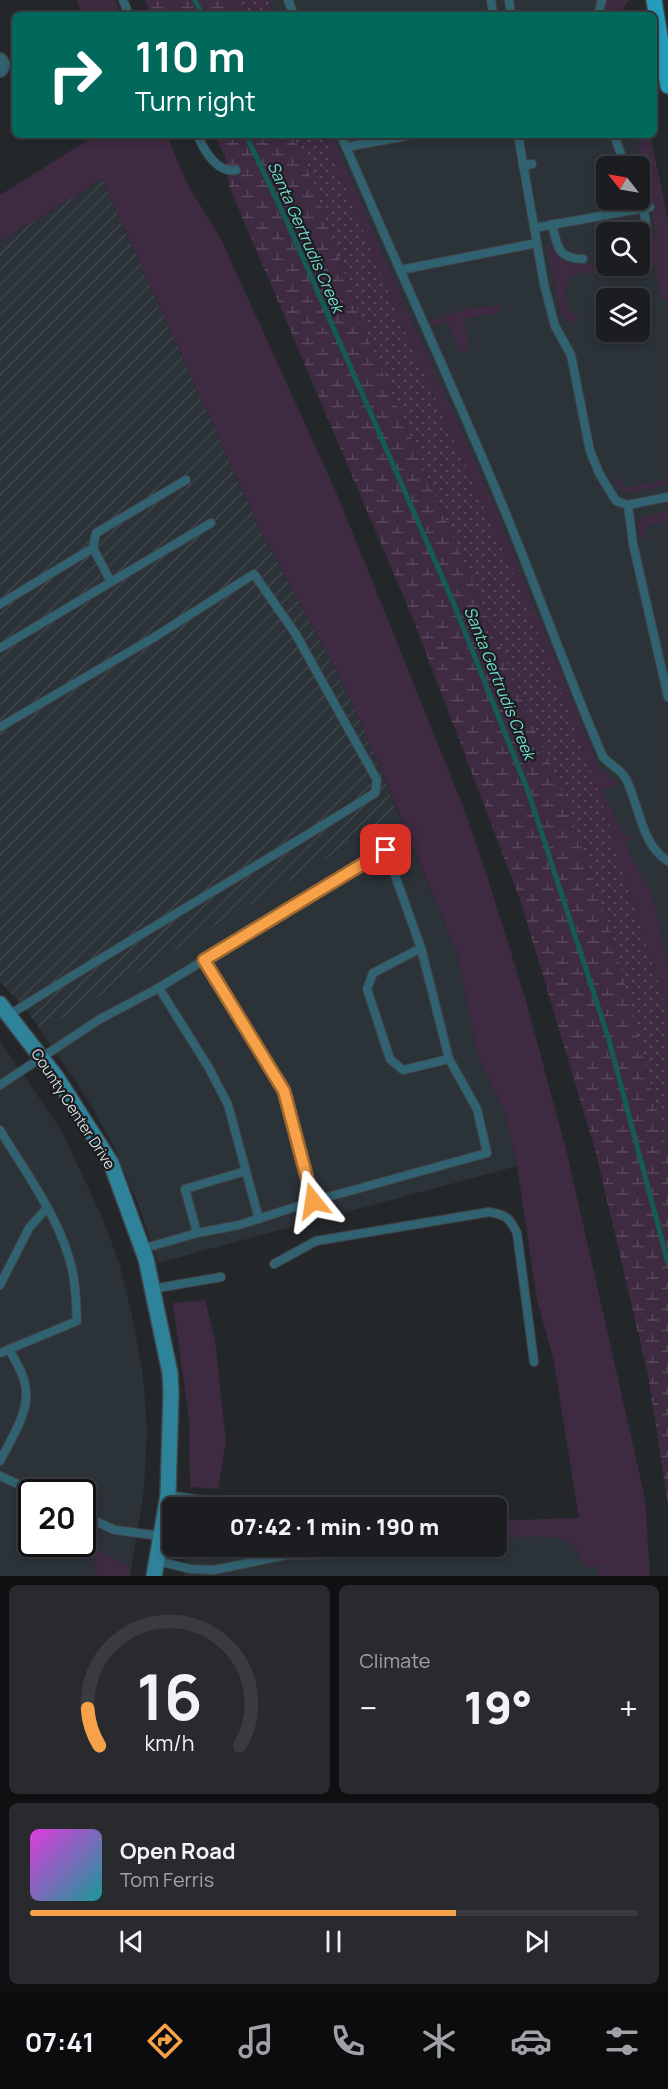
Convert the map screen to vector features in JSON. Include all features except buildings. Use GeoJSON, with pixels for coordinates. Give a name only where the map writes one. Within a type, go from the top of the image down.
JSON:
{"type":"FeatureCollection","features":[{"type":"Feature","properties":{"kind":"main road"},"geometry":{"type":"LineString","coordinates":[[657,20],[668,86]]}},
{"type":"Feature","properties":{"kind":"street","name":"County Center Drive"},"geometry":{"type":"LineString","coordinates":[[4,1009],[42,1058],[111,1163],[142,1249],[170,1373],[168,1495],[154,1576]]}},
{"type":"Feature","properties":{"kind":"lane"},"geometry":{"type":"LineString","coordinates":[[199,138],[206,152],[222,168],[229,171],[236,170]]}},
{"type":"Feature","properties":{"kind":"lane"},"geometry":{"type":"LineString","coordinates":[[342,138],[510,525],[603,758],[609,765],[621,771],[628,782],[644,830],[660,855],[668,861]]}},
{"type":"Feature","properties":{"kind":"lane"},"geometry":{"type":"LineString","coordinates":[[346,147],[396,138]]}},
{"type":"Feature","properties":{"kind":"lane"},"geometry":{"type":"LineString","coordinates":[[518,138],[544,284],[555,326],[571,355],[578,381],[590,451],[599,473],[616,501],[628,505],[668,497]]}},
{"type":"Feature","properties":{"kind":"lane"},"geometry":{"type":"LineString","coordinates":[[616,138],[622,156]]}},
{"type":"Feature","properties":{"kind":"lane"},"geometry":{"type":"LineString","coordinates":[[523,165],[532,164]]}},
{"type":"Feature","properties":{"kind":"lane"},"geometry":{"type":"LineString","coordinates":[[534,228],[616,210]]}},
{"type":"Feature","properties":{"kind":"lane"},"geometry":{"type":"LineString","coordinates":[[552,224],[558,249],[568,258],[583,259]]}},
{"type":"Feature","properties":{"kind":"lane"},"geometry":{"type":"LineString","coordinates":[[400,270],[537,243]]}},
{"type":"Feature","properties":{"kind":"lane"},"geometry":{"type":"LineString","coordinates":[[111,582],[93,548],[96,533],[186,480]]}},
{"type":"Feature","properties":{"kind":"lane"},"geometry":{"type":"LineString","coordinates":[[628,505],[633,544],[668,697]]}},
{"type":"Feature","properties":{"kind":"lane"},"geometry":{"type":"LineString","coordinates":[[0,648],[211,523]]}},
{"type":"Feature","properties":{"kind":"lane"},"geometry":{"type":"LineString","coordinates":[[0,604],[93,548]]}},
{"type":"Feature","properties":{"kind":"lane"},"geometry":{"type":"LineString","coordinates":[[0,727],[153,638],[254,574],[295,633],[377,780],[375,793],[289,847],[85,967],[4,1009]]}},
{"type":"Feature","properties":{"kind":"lane"},"geometry":{"type":"LineString","coordinates":[[0,1085],[100,1019],[159,988],[386,850],[422,948],[449,1059],[477,1109],[486,1153],[313,1201],[239,1225],[197,1233],[142,1249]]}},
{"type":"Feature","properties":{"kind":"lane"},"geometry":{"type":"LineString","coordinates":[[422,948],[373,973],[367,989],[390,1059],[403,1070],[449,1059]]}},
{"type":"Feature","properties":{"kind":"lane"},"geometry":{"type":"LineString","coordinates":[[204,960],[284,1091],[313,1201]]}},
{"type":"Feature","properties":{"kind":"lane"},"geometry":{"type":"LineString","coordinates":[[159,988],[209,1068],[228,1105],[259,1219]]}},
{"type":"Feature","properties":{"kind":"lane"},"geometry":{"type":"LineString","coordinates":[[0,1130],[61,1235],[73,1274],[77,1321],[0,1353]]}},
{"type":"Feature","properties":{"kind":"lane"},"geometry":{"type":"LineString","coordinates":[[197,1233],[185,1189],[246,1171]]}},
{"type":"Feature","properties":{"kind":"lane"},"geometry":{"type":"LineString","coordinates":[[0,1285],[29,1228],[47,1208]]}},
{"type":"Feature","properties":{"kind":"lane"},"geometry":{"type":"LineString","coordinates":[[274,1264],[316,1241],[489,1212],[499,1214],[510,1220],[517,1233],[534,1362]]}},
{"type":"Feature","properties":{"kind":"lane"},"geometry":{"type":"LineString","coordinates":[[152,1289],[221,1277]]}},
{"type":"Feature","properties":{"kind":"lane"},"geometry":{"type":"LineString","coordinates":[[0,1461],[22,1418],[27,1399],[24,1380],[9,1349]]}},
{"type":"Feature","properties":{"kind":"lane"},"geometry":{"type":"LineString","coordinates":[[0,1476],[18,1484]]}},
{"type":"Feature","properties":{"kind":"lane"},"geometry":{"type":"LineString","coordinates":[[168,1495],[181,1497]]}},
{"type":"Feature","properties":{"kind":"lane"},"geometry":{"type":"LineString","coordinates":[[96,1521],[115,1530],[161,1536]]}},
{"type":"Feature","properties":{"kind":"lane"},"geometry":{"type":"LineString","coordinates":[[157,1561],[191,1569],[214,1570],[276,1557]]}},
{"type":"Feature","properties":{"kind":"shaded area"},"geometry":{"type":"Polygon","coordinates":[[[268,0],[629,0],[621,12],[274,12],[268,0]]]}},
{"type":"Feature","properties":{"kind":"shaded area"},"geometry":{"type":"Polygon","coordinates":[[[325,138],[651,138],[668,220],[668,1015],[523,595],[325,138]]]}},
{"type":"Feature","properties":{"kind":"shaded area"},"geometry":{"type":"Polygon","coordinates":[[[102,179],[259,527],[340,678],[371,745],[399,815],[41,1031],[25,1008],[0,982],[0,242],[102,179]]]}},
{"type":"Feature","properties":{"kind":"shaded area"},"geometry":{"type":"Polygon","coordinates":[[[399,815],[458,956],[477,1055],[506,1116],[517,1166],[158,1263],[140,1209],[114,1147],[86,1097],[41,1031],[399,815]]]}},
{"type":"Feature","properties":{"kind":"shaded area"},"geometry":{"type":"Polygon","coordinates":[[[0,1041],[61,1130],[103,1219],[120,1266],[134,1324],[143,1376],[147,1428],[144,1490],[130,1576],[0,1576],[0,1041]]]}},
{"type":"Feature","properties":{"kind":"shaded area"},"geometry":{"type":"Polygon","coordinates":[[[579,1518],[650,1576],[183,1576],[185,1557],[507,1557],[507,1521],[579,1518]]]}},
{"type":"Feature","properties":{"kind":"green space"},"geometry":{"type":"Polygon","coordinates":[[[77,0],[115,0],[120,12],[81,12],[77,0]]]}},
{"type":"Feature","properties":{"kind":"green space"},"geometry":{"type":"Polygon","coordinates":[[[145,0],[237,0],[242,12],[150,12],[145,0]]]}},
{"type":"Feature","properties":{"kind":"green space"},"geometry":{"type":"Polygon","coordinates":[[[237,0],[268,0],[274,12],[242,12],[237,0]]]}},
{"type":"Feature","properties":{"kind":"green space"},"geometry":{"type":"Polygon","coordinates":[[[605,0],[629,0],[621,12],[604,12],[605,0]]]}},
{"type":"Feature","properties":{"kind":"green space"},"geometry":{"type":"Polygon","coordinates":[[[91,138],[168,138],[187,184],[221,239],[337,494],[463,806],[488,879],[524,994],[567,1153],[645,1498],[650,1576],[598,1576],[598,1566],[583,1567],[577,1551],[570,1543],[561,1539],[539,1536],[507,1538],[507,1521],[579,1518],[553,1357],[537,1300],[517,1166],[506,1116],[477,1055],[458,956],[371,745],[340,678],[259,527],[102,179],[0,242],[0,195],[91,138]]]}},
{"type":"Feature","properties":{"kind":"green space"},"geometry":{"type":"Polygon","coordinates":[[[216,138],[294,138],[365,331],[565,799],[615,944],[668,1155],[668,1504],[648,1375],[596,1153],[521,902],[413,619],[229,186],[225,156],[216,138]]]}},
{"type":"Feature","properties":{"kind":"green space"},"geometry":{"type":"Polygon","coordinates":[[[294,138],[325,138],[399,317],[523,595],[596,783],[668,1015],[668,1155],[647,1072],[565,799],[365,331],[294,138]]]}},
{"type":"Feature","properties":{"kind":"green space"},"geometry":{"type":"Polygon","coordinates":[[[325,138],[333,138],[490,495],[600,770],[617,782],[616,785],[603,790],[623,836],[634,834],[635,837],[625,844],[652,895],[668,964],[668,1015],[596,783],[523,595],[399,317],[325,138]]]}},
{"type":"Feature","properties":{"kind":"green space"},"geometry":{"type":"Polygon","coordinates":[[[637,138],[651,138],[668,220],[668,307],[666,298],[661,300],[655,267],[650,264],[650,244],[655,229],[650,204],[650,156],[640,156],[637,138]]]}},
{"type":"Feature","properties":{"kind":"green space"},"geometry":{"type":"Polygon","coordinates":[[[547,244],[559,258],[570,264],[596,263],[596,271],[569,276],[570,286],[563,287],[569,311],[578,316],[570,326],[559,307],[547,244]]]}},
{"type":"Feature","properties":{"kind":"green space"},"geometry":{"type":"Polygon","coordinates":[[[500,305],[501,312],[464,319],[470,350],[459,352],[446,321],[435,326],[431,323],[432,320],[466,309],[500,305]]]}},
{"type":"Feature","properties":{"kind":"green space"},"geometry":{"type":"Polygon","coordinates":[[[619,476],[624,488],[668,479],[668,485],[625,493],[619,490],[615,480],[619,476]]]}},
{"type":"Feature","properties":{"kind":"green space"},"geometry":{"type":"Polygon","coordinates":[[[668,510],[668,521],[644,526],[647,538],[643,540],[637,525],[642,517],[668,510]]]}},
{"type":"Feature","properties":{"kind":"green space"},"geometry":{"type":"Polygon","coordinates":[[[205,1300],[215,1340],[226,1442],[218,1489],[190,1487],[189,1419],[173,1303],[205,1300]]]}},
{"type":"Feature","properties":{"kind":"green space"},"geometry":{"type":"Polygon","coordinates":[[[96,1550],[130,1567],[129,1576],[100,1576],[95,1573],[96,1550]]]}},
{"type":"Feature","properties":{"kind":"green space"},"geometry":{"type":"Polygon","coordinates":[[[189,1557],[220,1557],[199,1561],[189,1557]]]}},
{"type":"Feature","properties":{"kind":"waterway","name":"Santa Gertrudis Creek"},"geometry":{"type":"LineString","coordinates":[[195,0],[201,12]]}},
{"type":"Feature","properties":{"kind":"waterway","name":"Santa Gertrudis Creek"},"geometry":{"type":"LineString","coordinates":[[247,138],[289,226],[453,602],[528,791],[609,1040],[668,1263]]}},
{"type":"Feature","properties":{"kind":"route"},"geometry":{"type":"LineString","coordinates":[[313,1201],[284,1091],[204,960],[386,850]]}}]}
